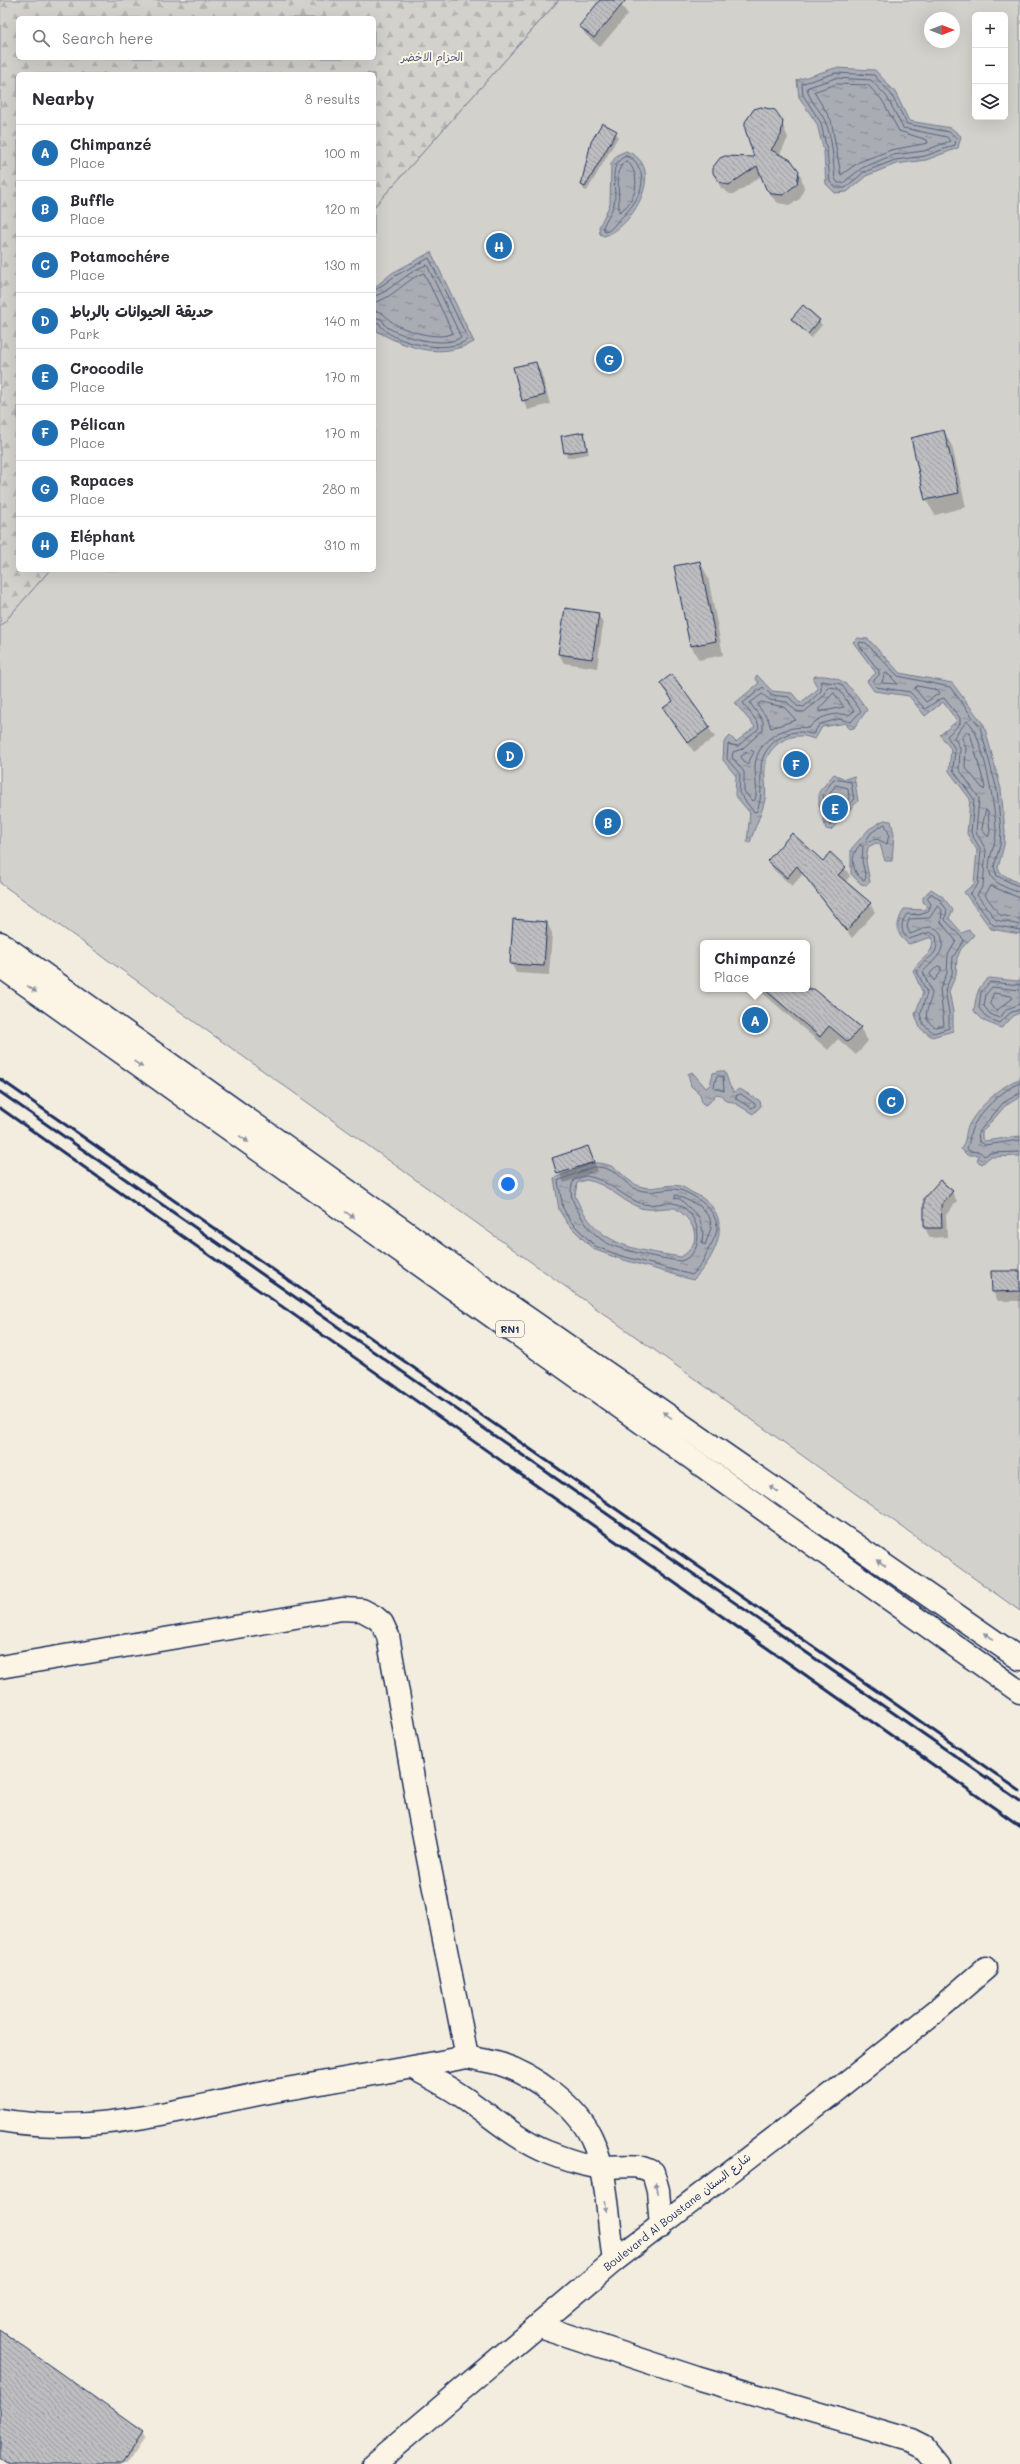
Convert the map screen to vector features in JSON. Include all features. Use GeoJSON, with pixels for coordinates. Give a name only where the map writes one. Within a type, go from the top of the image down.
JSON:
{"type":"FeatureCollection","features":[{"type":"Feature","properties":{"kind":"main road","name":"RN1"},"geometry":{"type":"LineString","coordinates":[[0,943],[497,1297],[1020,1659]]}},
{"type":"Feature","properties":{"kind":"main road","name":"RN1"},"geometry":{"type":"LineString","coordinates":[[0,966],[1020,1692]]}},
{"type":"Feature","properties":{"kind":"main road"},"geometry":{"type":"LineString","coordinates":[[0,1667],[342,1609],[362,1610],[375,1617],[382,1623],[392,1652],[418,1807],[467,2057]]}},
{"type":"Feature","properties":{"kind":"main road","name":"Boulevard Al Boustane شارع البستان"},"geometry":{"type":"LineString","coordinates":[[374,2464],[614,2261],[661,2227],[941,2007],[986,1968]]}},
{"type":"Feature","properties":{"kind":"main road"},"geometry":{"type":"LineString","coordinates":[[0,2120],[44,2125],[93,2125],[137,2120],[280,2090],[413,2068],[467,2057],[501,2064],[528,2078],[573,2110],[593,2139],[601,2167],[614,2261]]}},
{"type":"Feature","properties":{"kind":"main road"},"geometry":{"type":"LineString","coordinates":[[413,2068],[461,2096],[527,2142],[546,2152],[587,2165],[601,2167],[629,2164],[642,2166],[653,2172],[658,2190],[661,2227]]}},
{"type":"Feature","properties":{"kind":"main road"},"geometry":{"type":"LineString","coordinates":[[539,2326],[697,2378],[912,2441],[924,2447],[938,2464]]}},
{"type":"Feature","properties":{"kind":"green space","name":"الحزام الاخضر"},"geometry":{"type":"Polygon","coordinates":[[[0,0],[559,0],[376,205],[376,72],[16,72],[16,572],[48,572],[0,627],[0,0]]]}},
{"type":"Feature","properties":{"kind":"green space"},"geometry":{"type":"Polygon","coordinates":[[[559,0],[1020,0],[1020,1611],[0,883],[0,627],[48,572],[376,572],[376,205],[559,0]]]}},
{"type":"Feature","properties":{"kind":"water"},"geometry":{"type":"Polygon","coordinates":[[[835,68],[875,70],[895,92],[909,121],[951,128],[961,136],[958,148],[926,160],[896,164],[866,176],[847,192],[835,193],[826,184],[824,152],[817,124],[799,97],[797,80],[835,68]]]}},
{"type":"Feature","properties":{"kind":"water"},"geometry":{"type":"Polygon","coordinates":[[[626,151],[639,159],[645,170],[645,183],[642,196],[635,210],[625,222],[615,231],[604,236],[600,234],[599,227],[610,204],[611,164],[617,155],[626,151]]]}},
{"type":"Feature","properties":{"kind":"water"},"geometry":{"type":"Polygon","coordinates":[[[431,252],[474,342],[449,350],[425,350],[402,343],[378,332],[376,326],[376,286],[392,273],[431,252]]]}},
{"type":"Feature","properties":{"kind":"water"},"geometry":{"type":"Polygon","coordinates":[[[857,638],[868,639],[900,673],[952,683],[984,725],[1001,789],[1005,832],[1004,845],[998,868],[1000,873],[1020,884],[1020,934],[991,929],[964,892],[974,884],[977,850],[967,834],[970,799],[949,771],[951,749],[940,735],[957,721],[943,702],[925,716],[909,696],[874,691],[867,681],[876,673],[853,642],[857,638]]]}},
{"type":"Feature","properties":{"kind":"water"},"geometry":{"type":"Polygon","coordinates":[[[757,675],[772,691],[792,693],[800,703],[818,689],[813,679],[815,676],[825,676],[840,680],[852,689],[867,710],[854,728],[849,729],[846,723],[822,727],[815,739],[803,736],[787,738],[776,745],[768,755],[766,761],[765,799],[750,843],[747,842],[750,813],[735,795],[736,776],[723,760],[724,742],[730,736],[736,742],[755,727],[735,703],[759,683],[755,678],[757,675]]]}},
{"type":"Feature","properties":{"kind":"water"},"geometry":{"type":"Polygon","coordinates":[[[834,774],[845,779],[854,776],[858,801],[831,830],[826,829],[819,804],[819,792],[834,774]]]}},
{"type":"Feature","properties":{"kind":"water"},"geometry":{"type":"Polygon","coordinates":[[[884,820],[891,821],[894,834],[892,861],[885,861],[880,844],[876,843],[868,847],[866,861],[870,882],[866,885],[861,884],[851,874],[851,849],[869,829],[884,820]]]}},
{"type":"Feature","properties":{"kind":"water"},"geometry":{"type":"Polygon","coordinates":[[[931,889],[942,896],[953,910],[949,918],[962,933],[969,930],[974,935],[961,949],[957,958],[956,975],[949,991],[953,1012],[953,1031],[932,1037],[920,1028],[915,1014],[923,993],[913,971],[930,952],[933,943],[932,937],[909,944],[901,936],[898,928],[899,919],[904,909],[926,910],[927,905],[923,902],[923,897],[931,889]]]}},
{"type":"Feature","properties":{"kind":"water"},"geometry":{"type":"Polygon","coordinates":[[[989,978],[1020,980],[1020,1013],[1014,1015],[1001,1028],[984,1021],[974,1011],[976,997],[980,988],[989,978]]]}},
{"type":"Feature","properties":{"kind":"water"},"geometry":{"type":"Polygon","coordinates":[[[724,1071],[734,1092],[740,1089],[760,1101],[761,1106],[753,1114],[733,1102],[726,1101],[721,1095],[716,1094],[710,1102],[705,1105],[702,1103],[700,1094],[691,1086],[688,1074],[692,1072],[706,1088],[710,1085],[713,1073],[724,1071]]]}},
{"type":"Feature","properties":{"kind":"water"},"geometry":{"type":"Polygon","coordinates":[[[1020,1079],[1020,1097],[1005,1106],[982,1132],[982,1138],[985,1141],[1020,1136],[1020,1156],[990,1157],[982,1164],[977,1161],[979,1155],[967,1155],[961,1149],[965,1141],[970,1122],[989,1099],[997,1092],[1005,1086],[1020,1079]]]}},
{"type":"Feature","properties":{"kind":"water"},"geometry":{"type":"Polygon","coordinates":[[[593,1163],[610,1166],[630,1181],[643,1187],[652,1188],[675,1185],[682,1187],[706,1201],[715,1211],[719,1222],[719,1234],[716,1246],[702,1270],[693,1280],[617,1258],[593,1249],[567,1223],[559,1210],[554,1178],[593,1163]],[[586,1180],[577,1183],[575,1196],[584,1213],[594,1226],[605,1235],[631,1247],[681,1257],[693,1245],[695,1238],[692,1225],[682,1213],[675,1208],[641,1208],[627,1201],[608,1188],[586,1180]]]}},
{"type":"Feature","properties":{"kind":"building"},"geometry":{"type":"Polygon","coordinates":[[[600,0],[626,0],[594,38],[579,26],[600,0]]]}},
{"type":"Feature","properties":{"kind":"building"},"geometry":{"type":"Polygon","coordinates":[[[761,107],[775,110],[783,121],[781,135],[771,150],[791,160],[799,171],[797,184],[783,195],[772,194],[766,189],[757,166],[729,185],[719,182],[713,173],[713,167],[720,158],[725,156],[754,157],[745,129],[745,122],[754,109],[761,107]]]}},
{"type":"Feature","properties":{"kind":"building"},"geometry":{"type":"Polygon","coordinates":[[[602,123],[617,131],[585,187],[581,185],[591,142],[602,123]]]}},
{"type":"Feature","properties":{"kind":"building"},"geometry":{"type":"Polygon","coordinates":[[[803,305],[820,320],[808,334],[791,319],[803,305]]]}},
{"type":"Feature","properties":{"kind":"building"},"geometry":{"type":"Polygon","coordinates":[[[536,362],[545,395],[522,401],[513,367],[536,362]]]}},
{"type":"Feature","properties":{"kind":"building"},"geometry":{"type":"Polygon","coordinates":[[[944,430],[959,493],[925,500],[911,438],[944,430]]]}},
{"type":"Feature","properties":{"kind":"building"},"geometry":{"type":"Polygon","coordinates":[[[584,432],[587,450],[564,453],[561,436],[584,432]]]}},
{"type":"Feature","properties":{"kind":"building"},"geometry":{"type":"Polygon","coordinates":[[[700,561],[716,641],[690,646],[674,566],[700,561]]]}},
{"type":"Feature","properties":{"kind":"building"},"geometry":{"type":"Polygon","coordinates":[[[565,608],[599,613],[592,659],[558,654],[565,608]]]}},
{"type":"Feature","properties":{"kind":"building"},"geometry":{"type":"Polygon","coordinates":[[[672,674],[710,727],[688,743],[663,708],[673,701],[660,683],[672,674]]]}},
{"type":"Feature","properties":{"kind":"building"},"geometry":{"type":"Polygon","coordinates":[[[792,833],[823,861],[830,852],[846,867],[838,875],[871,903],[847,931],[797,866],[787,878],[767,861],[792,833]]]}},
{"type":"Feature","properties":{"kind":"building"},"geometry":{"type":"Polygon","coordinates":[[[513,919],[547,922],[544,966],[510,964],[513,919]]]}},
{"type":"Feature","properties":{"kind":"building"},"geometry":{"type":"Polygon","coordinates":[[[810,989],[814,989],[861,1027],[848,1042],[829,1026],[820,1037],[768,992],[810,992],[810,989]]]}},
{"type":"Feature","properties":{"kind":"building"},"geometry":{"type":"Polygon","coordinates":[[[588,1146],[594,1162],[557,1174],[552,1158],[588,1146]]]}},
{"type":"Feature","properties":{"kind":"building"},"geometry":{"type":"Polygon","coordinates":[[[940,1180],[953,1191],[941,1205],[942,1228],[924,1228],[924,1198],[940,1180]]]}},
{"type":"Feature","properties":{"kind":"building"},"geometry":{"type":"Polygon","coordinates":[[[991,1271],[1020,1271],[1020,1291],[992,1292],[991,1271]]]}},
{"type":"Feature","properties":{"kind":"building"},"geometry":{"type":"Polygon","coordinates":[[[0,2330],[143,2432],[122,2464],[8,2464],[0,2458],[0,2330]]]}},
{"type":"Feature","properties":{"kind":"railway"},"geometry":{"type":"LineString","coordinates":[[0,1079],[1020,1791]]}},
{"type":"Feature","properties":{"kind":"railway"},"geometry":{"type":"LineString","coordinates":[[0,1092],[1020,1801]]}},
{"type":"Feature","properties":{"kind":"railway"},"geometry":{"type":"LineString","coordinates":[[0,1108],[1020,1826]]}},
{"type":"Feature","properties":{"kind":"place","name":"Eléphant"},"geometry":{"type":"Point","coordinates":[499,246]}},
{"type":"Feature","properties":{"kind":"place","name":"Rapaces"},"geometry":{"type":"Point","coordinates":[609,359]}},
{"type":"Feature","properties":{"kind":"place","name":"حديقة الحيوانات بالرباط"},"geometry":{"type":"Point","coordinates":[510,755]}},
{"type":"Feature","properties":{"kind":"place","name":"Pélican"},"geometry":{"type":"Point","coordinates":[796,764]}},
{"type":"Feature","properties":{"kind":"place","name":"Crocodile"},"geometry":{"type":"Point","coordinates":[835,808]}},
{"type":"Feature","properties":{"kind":"place","name":"Buffle"},"geometry":{"type":"Point","coordinates":[608,822]}},
{"type":"Feature","properties":{"kind":"place","name":"Chimpanzé"},"geometry":{"type":"Point","coordinates":[755,1020]}},
{"type":"Feature","properties":{"kind":"place","name":"Potamochére"},"geometry":{"type":"Point","coordinates":[891,1101]}}]}
